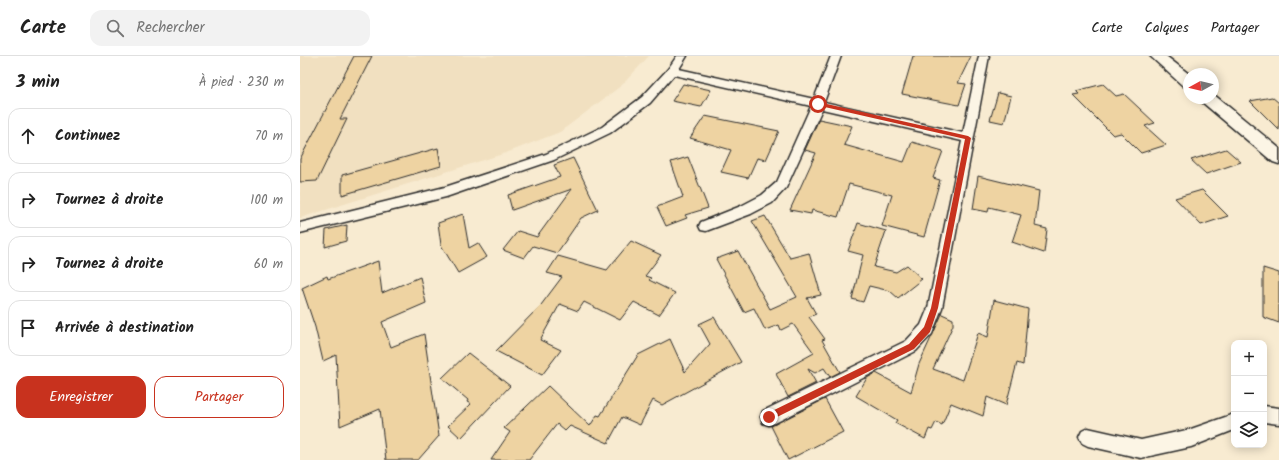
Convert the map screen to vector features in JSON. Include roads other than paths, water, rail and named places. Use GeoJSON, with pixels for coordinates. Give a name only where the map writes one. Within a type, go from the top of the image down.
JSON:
{"type":"FeatureCollection","features":[{"type":"Feature","properties":{"kind":"street"},"geometry":{"type":"LineString","coordinates":[[300,228],[446,192],[550,157],[606,130],[646,100],[672,71],[682,56]]}},
{"type":"Feature","properties":{"kind":"street"},"geometry":{"type":"LineString","coordinates":[[706,226],[746,210],[767,199],[782,185],[818,104],[836,56]]}},
{"type":"Feature","properties":{"kind":"street"},"geometry":{"type":"LineString","coordinates":[[769,417],[911,346],[927,329],[935,308],[984,56]]}},
{"type":"Feature","properties":{"kind":"street"},"geometry":{"type":"LineString","coordinates":[[1157,56],[1183,77]]}},
{"type":"Feature","properties":{"kind":"street"},"geometry":{"type":"LineString","coordinates":[[672,71],[968,138]]}},
{"type":"Feature","properties":{"kind":"street"},"geometry":{"type":"LineString","coordinates":[[1215,104],[1279,158]]}},
{"type":"Feature","properties":{"kind":"street"},"geometry":{"type":"LineString","coordinates":[[1267,414],[1279,416]]}},
{"type":"Feature","properties":{"kind":"street"},"geometry":{"type":"LineString","coordinates":[[1088,437],[1141,449],[1190,438],[1231,423]]}}]}
